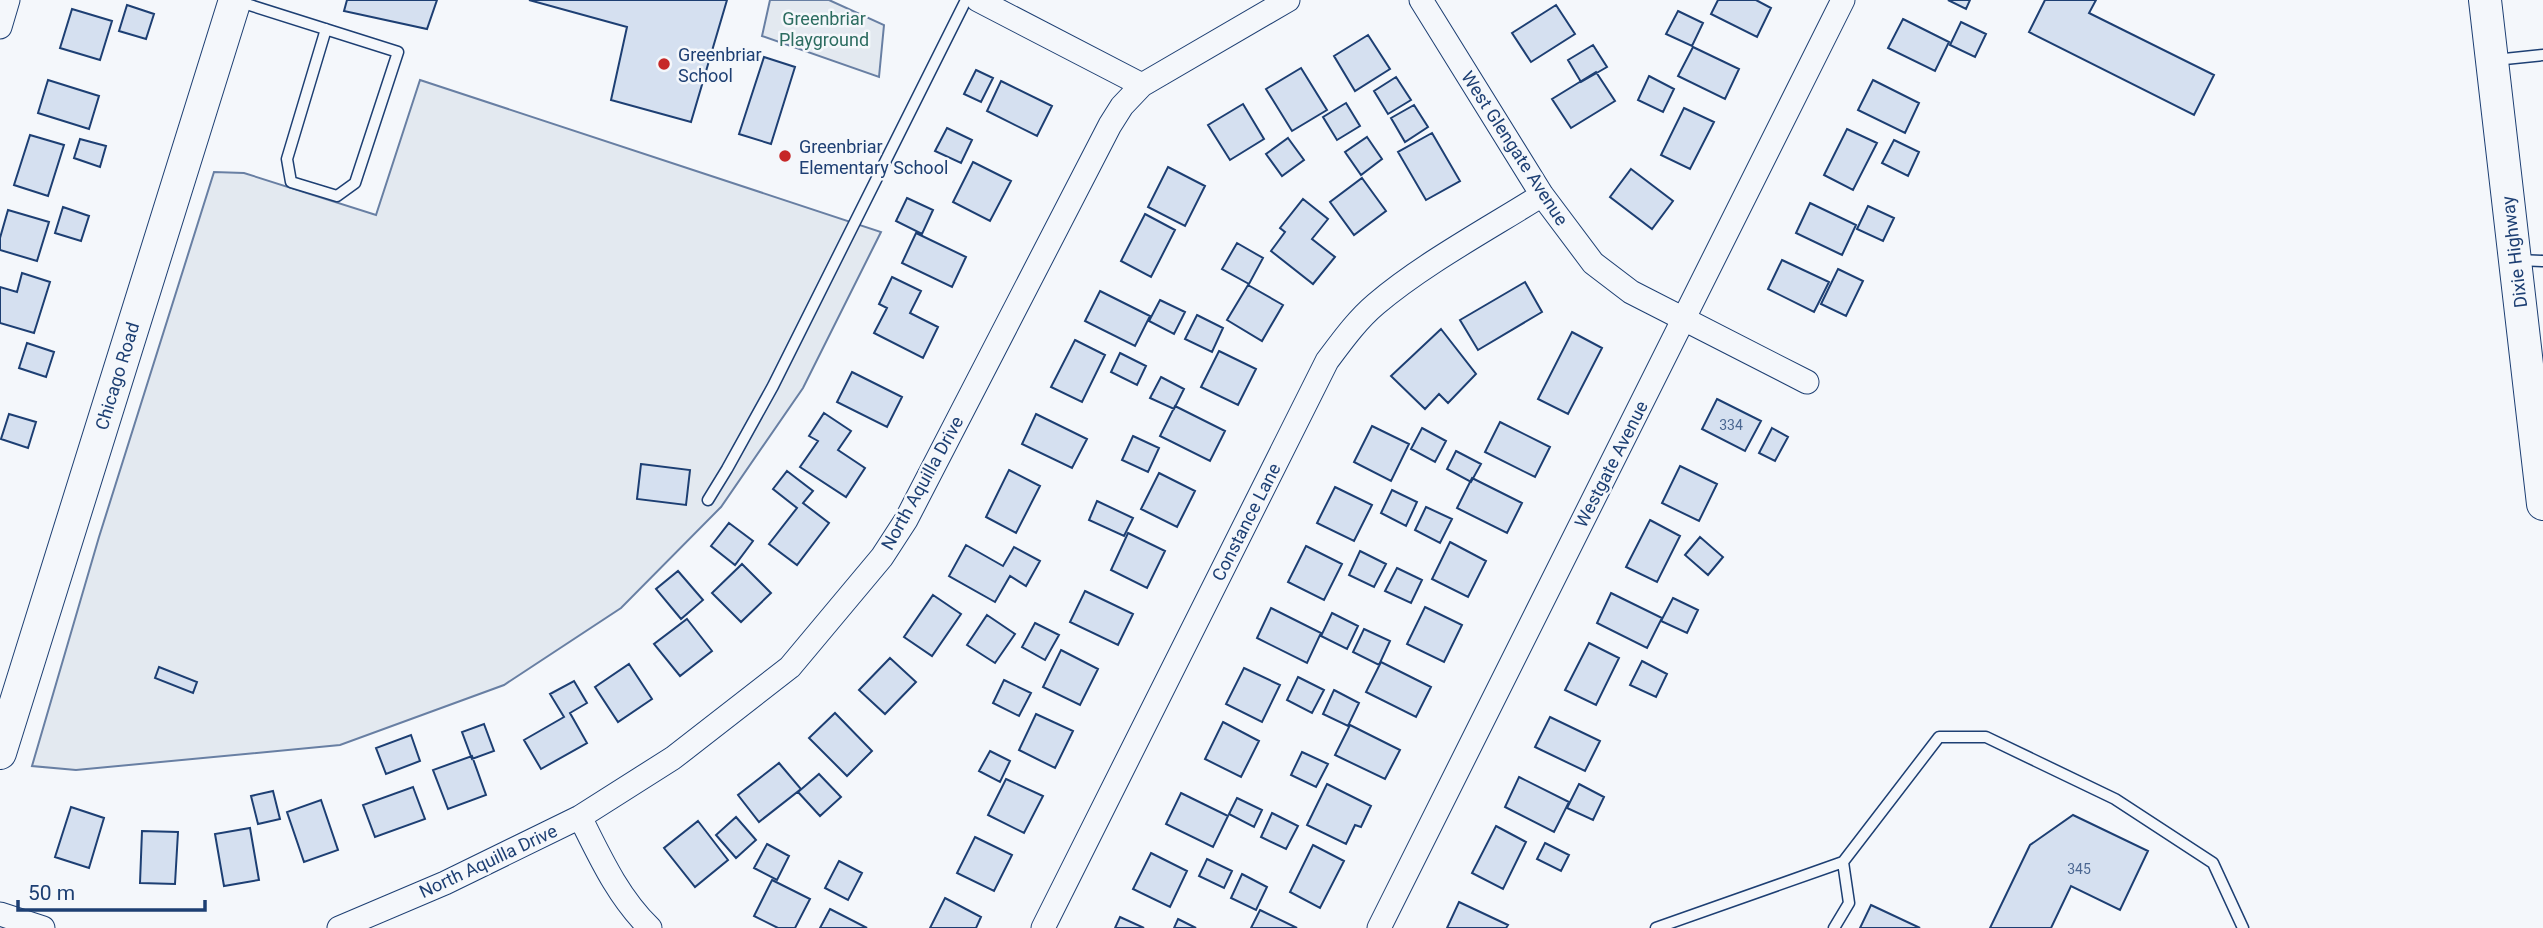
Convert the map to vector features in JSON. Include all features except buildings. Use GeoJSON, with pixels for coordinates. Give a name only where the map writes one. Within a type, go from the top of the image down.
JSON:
{"type":"FeatureCollection","features":[{"type":"Feature","properties":{"kind":"street"},"geometry":{"type":"LineString","coordinates":[[0,27],[8,0]]}},
{"type":"Feature","properties":{"kind":"street","name":"Chicago Road"},"geometry":{"type":"LineString","coordinates":[[0,753],[235,0]]}},
{"type":"Feature","properties":{"kind":"street"},"geometry":{"type":"LineString","coordinates":[[978,0],[1142,85]]}},
{"type":"Feature","properties":{"kind":"street","name":"North Aquilla Drive"},"geometry":{"type":"LineString","coordinates":[[339,928],[445,883],[580,817],[673,758],[790,667],[882,557],[906,520],[1122,106],[1142,85],[1288,0]]}},
{"type":"Feature","properties":{"kind":"street","name":"West Glengate Avenue"},"geometry":{"type":"LineString","coordinates":[[1422,0],[1542,195],[1592,263],[1631,292],[1807,382]]}},
{"type":"Feature","properties":{"kind":"street","name":"Westgate Avenue"},"geometry":{"type":"LineString","coordinates":[[1379,928],[1843,0]]}},
{"type":"Feature","properties":{"kind":"street","name":"Dixie Highway"},"geometry":{"type":"LineString","coordinates":[[2485,0],[2492,61],[2529,260],[2543,504]]}},
{"type":"Feature","properties":{"kind":"street","name":"Constance Lane"},"geometry":{"type":"LineString","coordinates":[[1043,928],[1327,361],[1348,333],[1374,306],[1399,286],[1542,195]]}},
{"type":"Feature","properties":{"kind":"street"},"geometry":{"type":"LineString","coordinates":[[580,817],[612,880],[627,903],[650,928]]}},
{"type":"Feature","properties":{"kind":"street"},"geometry":{"type":"LineString","coordinates":[[0,914],[43,928]]}},
{"type":"Feature","properties":{"kind":"lane"},"geometry":{"type":"LineString","coordinates":[[235,0],[398,51],[355,183],[337,196],[291,182],[286,159],[326,29]]}},
{"type":"Feature","properties":{"kind":"lane"},"geometry":{"type":"LineString","coordinates":[[708,500],[773,386],[966,0]]}},
{"type":"Feature","properties":{"kind":"lane"},"geometry":{"type":"LineString","coordinates":[[2492,61],[2543,55]]}},
{"type":"Feature","properties":{"kind":"lane"},"geometry":{"type":"LineString","coordinates":[[1656,928],[1843,862],[1939,737],[1986,737],[2115,799],[2213,863],[2243,928]]}},
{"type":"Feature","properties":{"kind":"lane"},"geometry":{"type":"LineString","coordinates":[[1834,928],[1849,903],[1843,862]]}},
{"type":"Feature","properties":{"kind":"green space","name":"Greenbriar Playground"},"geometry":{"type":"Polygon","coordinates":[[[770,0],[829,0],[884,25],[879,77],[762,36],[770,0]]]}},
{"type":"Feature","properties":{"kind":"green space"},"geometry":{"type":"Polygon","coordinates":[[[420,80],[881,232],[803,388],[721,507],[621,608],[504,685],[340,745],[76,770],[32,766],[99,537],[214,172],[244,173],[376,215],[420,80]]]}},
{"type":"Feature","properties":{"kind":"place","name":"Greenbriar School"},"geometry":{"type":"Point","coordinates":[664,64]}},
{"type":"Feature","properties":{"kind":"place","name":"Greenbriar Elementary School"},"geometry":{"type":"Point","coordinates":[785,156]}}]}
